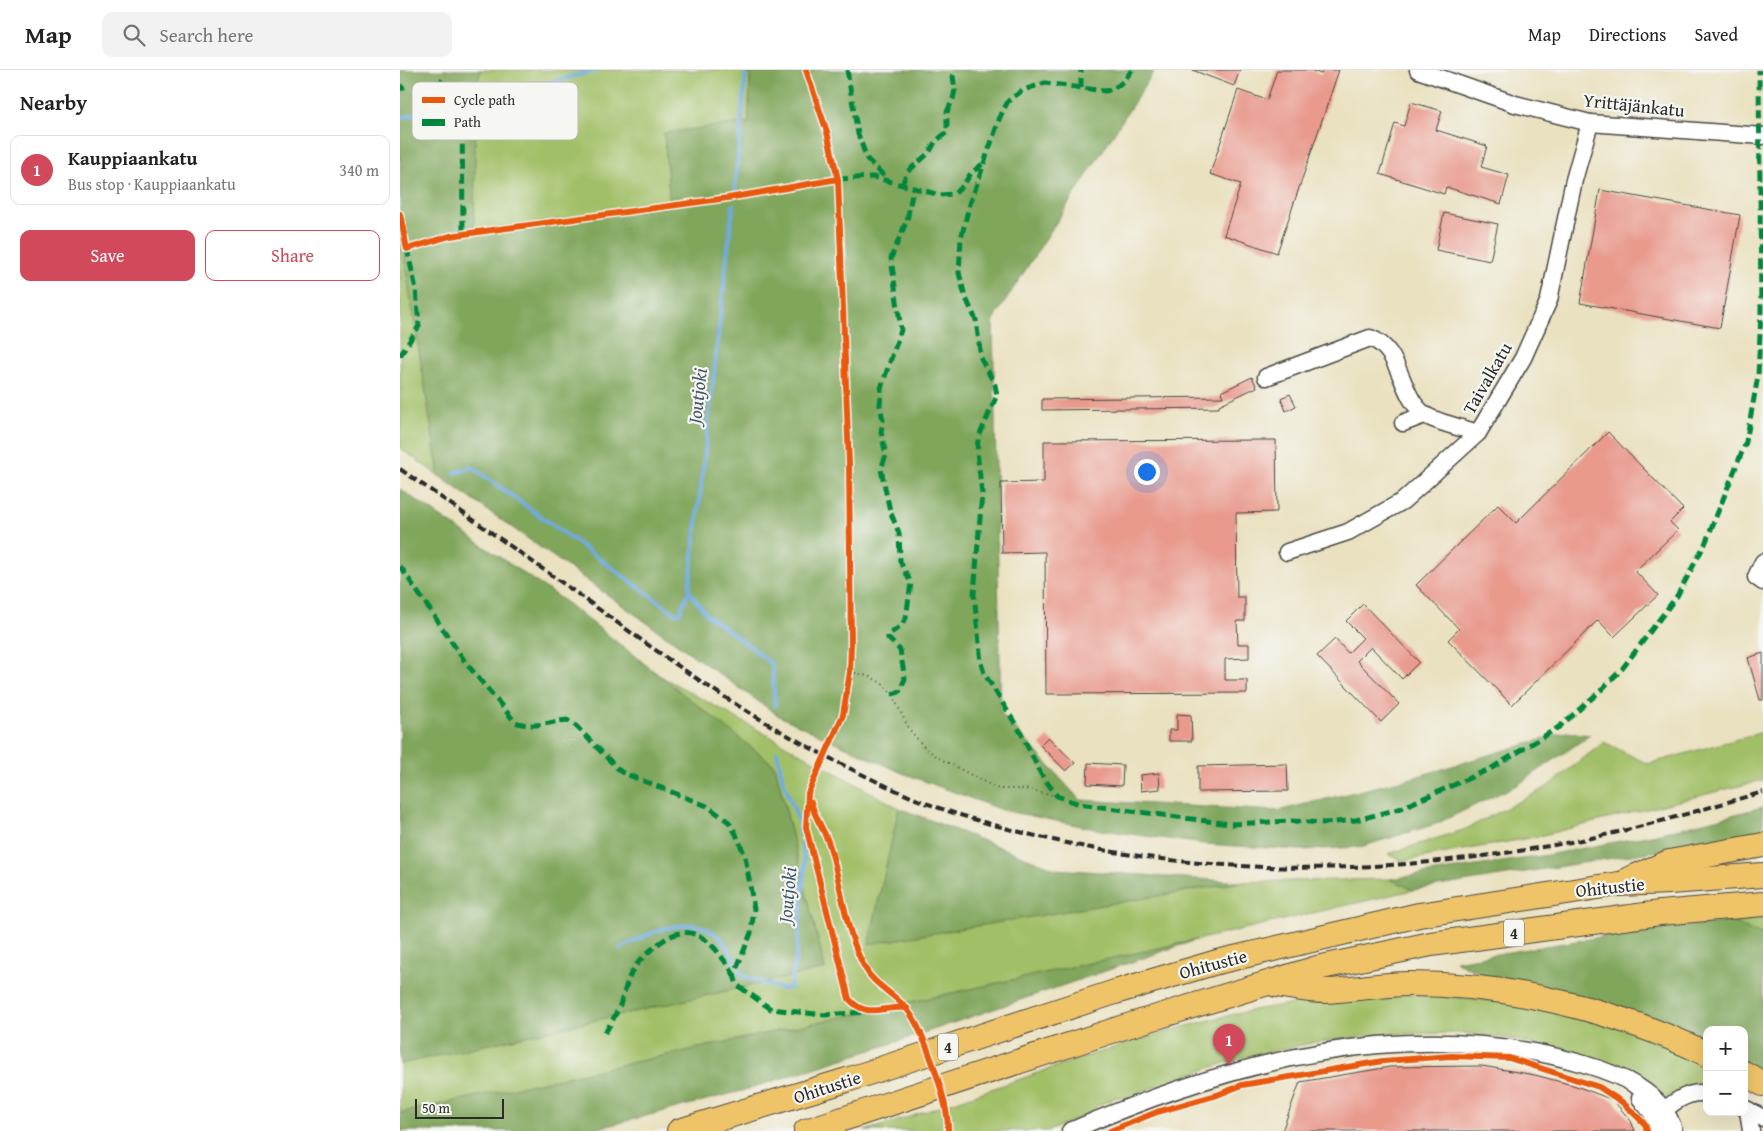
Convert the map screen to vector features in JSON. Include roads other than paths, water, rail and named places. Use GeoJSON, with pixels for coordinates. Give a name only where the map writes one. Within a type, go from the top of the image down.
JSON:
{"type":"FeatureCollection","features":[{"type":"Feature","properties":{"kind":"highway"},"geometry":{"type":"LineString","coordinates":[[1618,884],[1669,862],[1763,845]]}},
{"type":"Feature","properties":{"kind":"highway","name":"Ohitustie"},"geometry":{"type":"LineString","coordinates":[[679,1131],[708,1128],[1115,992],[1217,962],[1419,915],[1618,884],[1763,875]]}},
{"type":"Feature","properties":{"kind":"highway","name":"Ohitustie"},"geometry":{"type":"LineString","coordinates":[[806,1131],[1132,1025],[1317,968],[1431,944],[1660,913],[1763,904]]}},
{"type":"Feature","properties":{"kind":"highway"},"geometry":{"type":"LineString","coordinates":[[1270,984],[1325,991],[1409,984],[1510,994],[1571,1004],[1632,1022],[1703,1052]]}},
{"type":"Feature","properties":{"kind":"highway"},"geometry":{"type":"LineString","coordinates":[[1748,1075],[1763,1084]]}},
{"type":"Feature","properties":{"kind":"street","name":"Yrittäjänkatu"},"geometry":{"type":"LineString","coordinates":[[1418,70],[1515,104],[1590,123],[1763,136]]}},
{"type":"Feature","properties":{"kind":"street","name":"Taivalkatu"},"geometry":{"type":"LineString","coordinates":[[1287,552],[1348,532],[1403,501],[1478,433],[1523,358],[1549,300],[1574,180],[1590,123]]}},
{"type":"Feature","properties":{"kind":"street"},"geometry":{"type":"LineString","coordinates":[[1266,377],[1370,338],[1376,340],[1388,350],[1409,395],[1424,415],[1478,433]]}},
{"type":"Feature","properties":{"kind":"street"},"geometry":{"type":"LineString","coordinates":[[1403,424],[1424,415]]}},
{"type":"Feature","properties":{"kind":"street"},"geometry":{"type":"LineString","coordinates":[[1763,562],[1756,577],[1763,582]]}},
{"type":"Feature","properties":{"kind":"street"},"geometry":{"type":"LineString","coordinates":[[1070,1131],[1216,1077],[1327,1050],[1384,1044],[1472,1042],[1520,1048],[1602,1069],[1636,1085],[1652,1097],[1659,1120],[1674,1131]]}},
{"type":"Feature","properties":{"kind":"street"},"geometry":{"type":"LineString","coordinates":[[1659,1120],[1682,1097],[1703,1093]]}},
{"type":"Feature","properties":{"kind":"street"},"geometry":{"type":"LineString","coordinates":[[1748,1110],[1763,1118]]}},
{"type":"Feature","properties":{"kind":"street"},"geometry":{"type":"LineString","coordinates":[[1748,1116],[1751,1131]]}},
{"type":"Feature","properties":{"kind":"waterway","name":"Joutjoki"},"geometry":{"type":"LineString","coordinates":[[549,82],[599,70]]}},
{"type":"Feature","properties":{"kind":"waterway","name":"Joutjoki"},"geometry":{"type":"LineString","coordinates":[[735,189],[746,70]]}},
{"type":"Feature","properties":{"kind":"waterway","name":"Joutjoki"},"geometry":{"type":"LineString","coordinates":[[400,118],[412,115]]}},
{"type":"Feature","properties":{"kind":"waterway","name":"Joutjoki"},"geometry":{"type":"LineString","coordinates":[[455,473],[472,467],[676,614],[680,612],[689,591],[733,205]]}},
{"type":"Feature","properties":{"kind":"waterway","name":"Joutjoki"},"geometry":{"type":"LineString","coordinates":[[689,591],[707,615],[772,665],[775,706]]}},
{"type":"Feature","properties":{"kind":"waterway","name":"Joutjoki"},"geometry":{"type":"LineString","coordinates":[[740,970],[743,976],[782,989],[790,988],[797,951],[805,866],[799,822],[783,781],[777,752]]}},
{"type":"Feature","properties":{"kind":"waterway"},"geometry":{"type":"LineString","coordinates":[[620,949],[655,932],[668,928],[682,925],[695,926],[707,929],[718,936],[735,962]]}},
{"type":"Feature","properties":{"kind":"railway"},"geometry":{"type":"LineString","coordinates":[[400,469],[692,675],[779,730],[857,772],[918,800],[944,810],[1024,833],[1094,849],[1236,866],[1307,868],[1378,866],[1520,851],[1591,838],[1763,792]]}},
{"type":"Feature","properties":{"kind":"place","name":"Kauppiaankatu"},"geometry":{"type":"Point","coordinates":[1229,1065]}}]}
